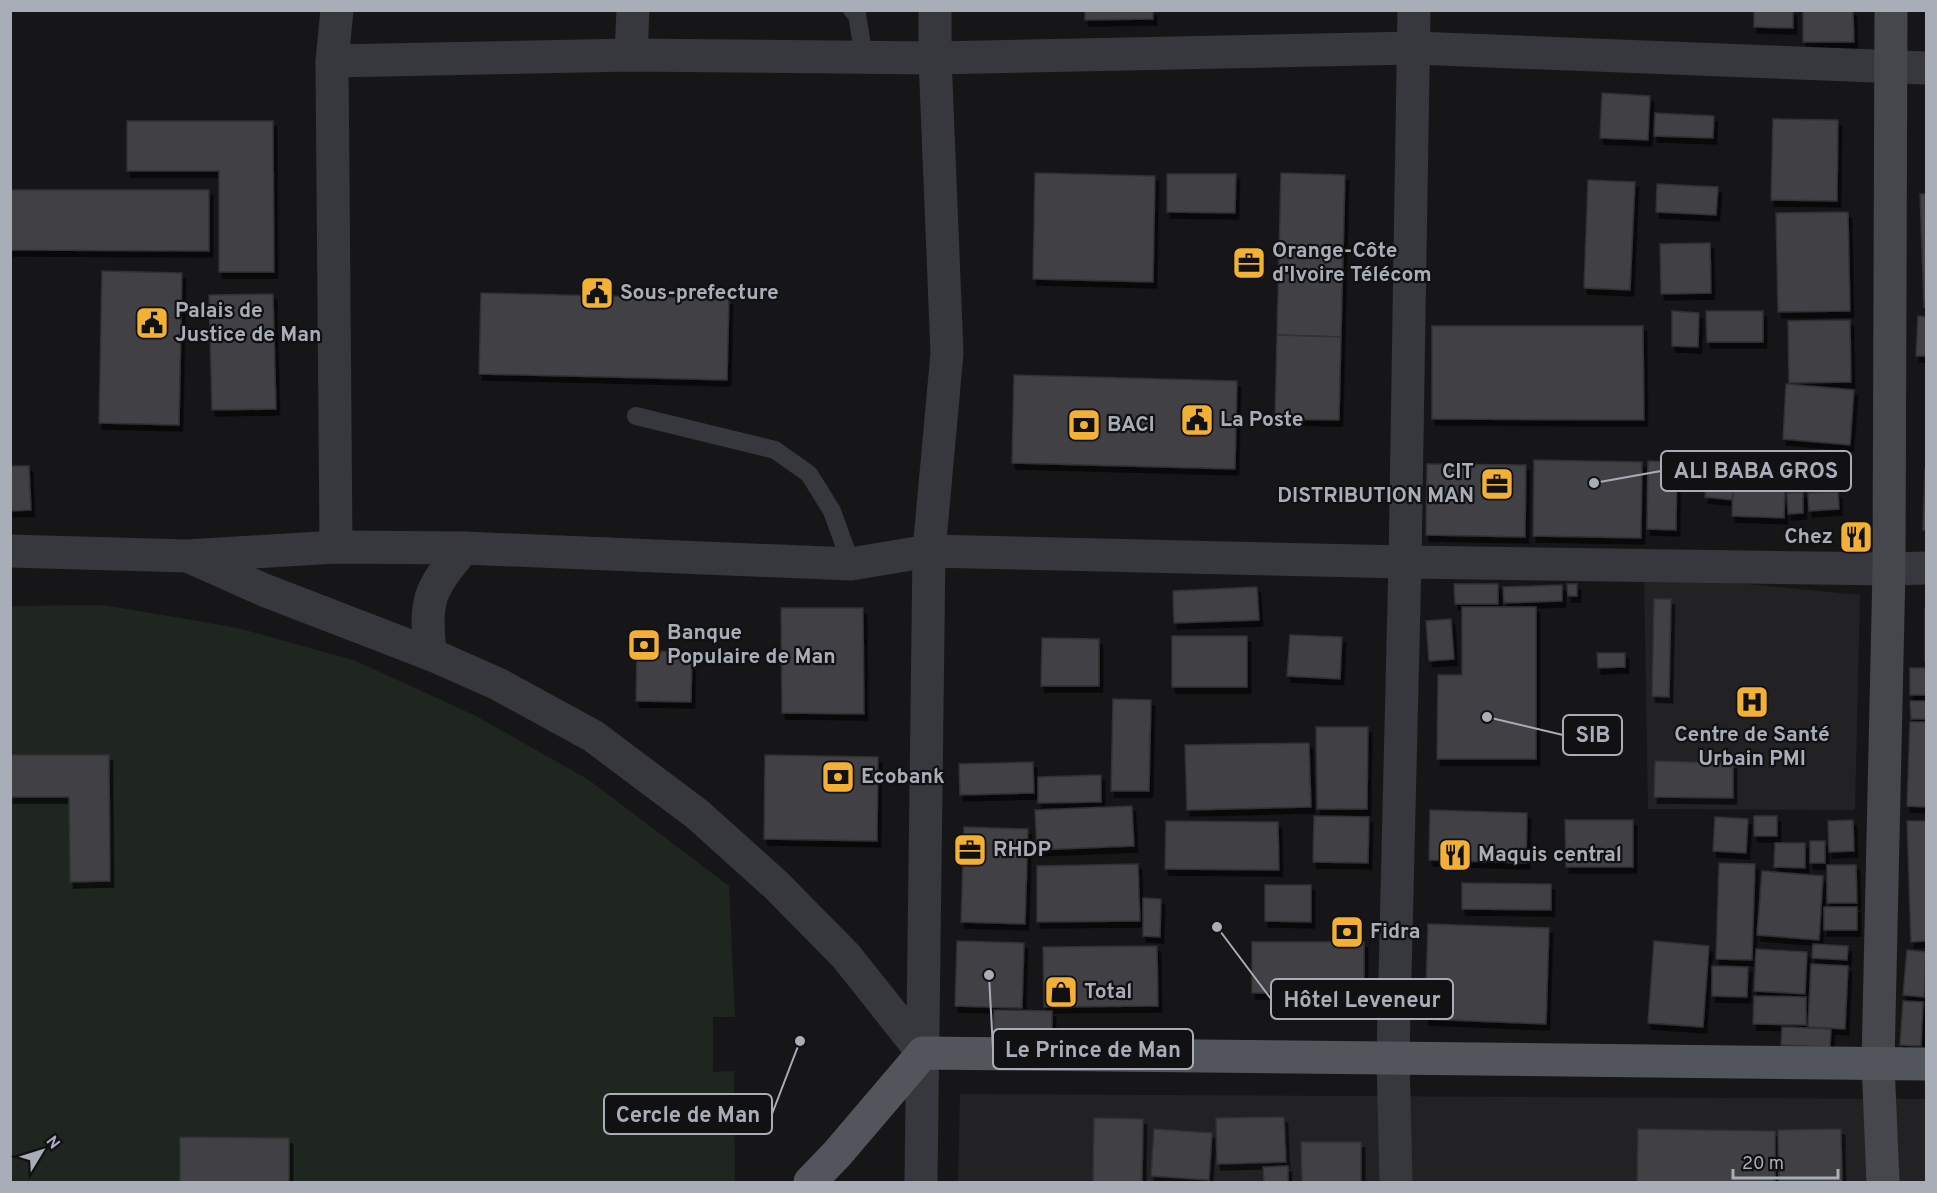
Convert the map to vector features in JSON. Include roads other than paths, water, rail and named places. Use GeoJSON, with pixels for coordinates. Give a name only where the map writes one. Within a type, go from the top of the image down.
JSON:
{"type":"FeatureCollection","features":[{"type":"Feature","properties":{"kind":"main road"},"geometry":{"type":"LineString","coordinates":[[1883,1182],[1878,1064],[1889,569],[1891,10]]}},
{"type":"Feature","properties":{"kind":"main road"},"geometry":{"type":"LineString","coordinates":[[810,1182],[923,1053],[1926,1064]]}},
{"type":"Feature","properties":{"kind":"street"},"geometry":{"type":"LineString","coordinates":[[336,547],[332,61],[337,10]]}},
{"type":"Feature","properties":{"kind":"street"},"geometry":{"type":"LineString","coordinates":[[631,55],[633,10]]}},
{"type":"Feature","properties":{"kind":"street"},"geometry":{"type":"LineString","coordinates":[[921,1182],[929,551],[947,353],[935,10]]}},
{"type":"Feature","properties":{"kind":"street"},"geometry":{"type":"LineString","coordinates":[[1396,1182],[1393,1058],[1405,562],[1414,10]]}},
{"type":"Feature","properties":{"kind":"street"},"geometry":{"type":"LineString","coordinates":[[332,61],[631,55],[935,58],[1414,48],[1926,68]]}},
{"type":"Feature","properties":{"kind":"street"},"geometry":{"type":"LineString","coordinates":[[10,551],[187,556],[336,547],[464,548],[851,564],[929,551],[1405,562],[1926,568]]}},
{"type":"Feature","properties":{"kind":"street"},"geometry":{"type":"LineString","coordinates":[[430,654],[427,621],[429,600],[438,579],[464,548]]}},
{"type":"Feature","properties":{"kind":"street"},"geometry":{"type":"LineString","coordinates":[[187,556],[264,590],[430,654],[498,684],[593,736],[697,814],[776,885],[846,956],[923,1053]]}},
{"type":"Feature","properties":{"kind":"lane"},"geometry":{"type":"LineString","coordinates":[[852,10],[857,15],[864,58]]}},
{"type":"Feature","properties":{"kind":"lane"},"geometry":{"type":"LineString","coordinates":[[636,416],[775,450],[809,474],[832,511],[851,564]]}},
{"type":"Feature","properties":{"kind":"place","name":"Orange-Côte d'Ivoire Télécom"},"geometry":{"type":"Point","coordinates":[1249,263]}},
{"type":"Feature","properties":{"kind":"place","name":"Sous-prefecture"},"geometry":{"type":"Point","coordinates":[597,293]}},
{"type":"Feature","properties":{"kind":"place","name":"Palais de Justice de Man"},"geometry":{"type":"Point","coordinates":[152,323]}},
{"type":"Feature","properties":{"kind":"place","name":"La Poste"},"geometry":{"type":"Point","coordinates":[1197,420]}},
{"type":"Feature","properties":{"kind":"place","name":"BACI"},"geometry":{"type":"Point","coordinates":[1084,425]}},
{"type":"Feature","properties":{"kind":"place","name":"ALI BABA GROS"},"geometry":{"type":"Point","coordinates":[1594,483]}},
{"type":"Feature","properties":{"kind":"place","name":"CIT DISTRIBUTION MAN"},"geometry":{"type":"Point","coordinates":[1497,484]}},
{"type":"Feature","properties":{"kind":"place","name":"Chez"},"geometry":{"type":"Point","coordinates":[1856,537]}},
{"type":"Feature","properties":{"kind":"place","name":"Banque Populaire de Man"},"geometry":{"type":"Point","coordinates":[644,645]}},
{"type":"Feature","properties":{"kind":"place","name":"Centre de Santé Urbain PMI"},"geometry":{"type":"Point","coordinates":[1752,702]}},
{"type":"Feature","properties":{"kind":"place","name":"SIB"},"geometry":{"type":"Point","coordinates":[1487,717]}},
{"type":"Feature","properties":{"kind":"place","name":"Ecobank"},"geometry":{"type":"Point","coordinates":[838,777]}},
{"type":"Feature","properties":{"kind":"place","name":"RHDP"},"geometry":{"type":"Point","coordinates":[970,850]}},
{"type":"Feature","properties":{"kind":"place","name":"Maquis central"},"geometry":{"type":"Point","coordinates":[1455,855]}},
{"type":"Feature","properties":{"kind":"place","name":"Hôtel Leveneur"},"geometry":{"type":"Point","coordinates":[1217,927]}},
{"type":"Feature","properties":{"kind":"place","name":"Fidra"},"geometry":{"type":"Point","coordinates":[1347,932]}},
{"type":"Feature","properties":{"kind":"place","name":"Le Prince de Man"},"geometry":{"type":"Point","coordinates":[989,975]}},
{"type":"Feature","properties":{"kind":"place","name":"Total"},"geometry":{"type":"Point","coordinates":[1061,992]}},
{"type":"Feature","properties":{"kind":"place","name":"Cercle de Man"},"geometry":{"type":"Point","coordinates":[800,1041]}}]}
